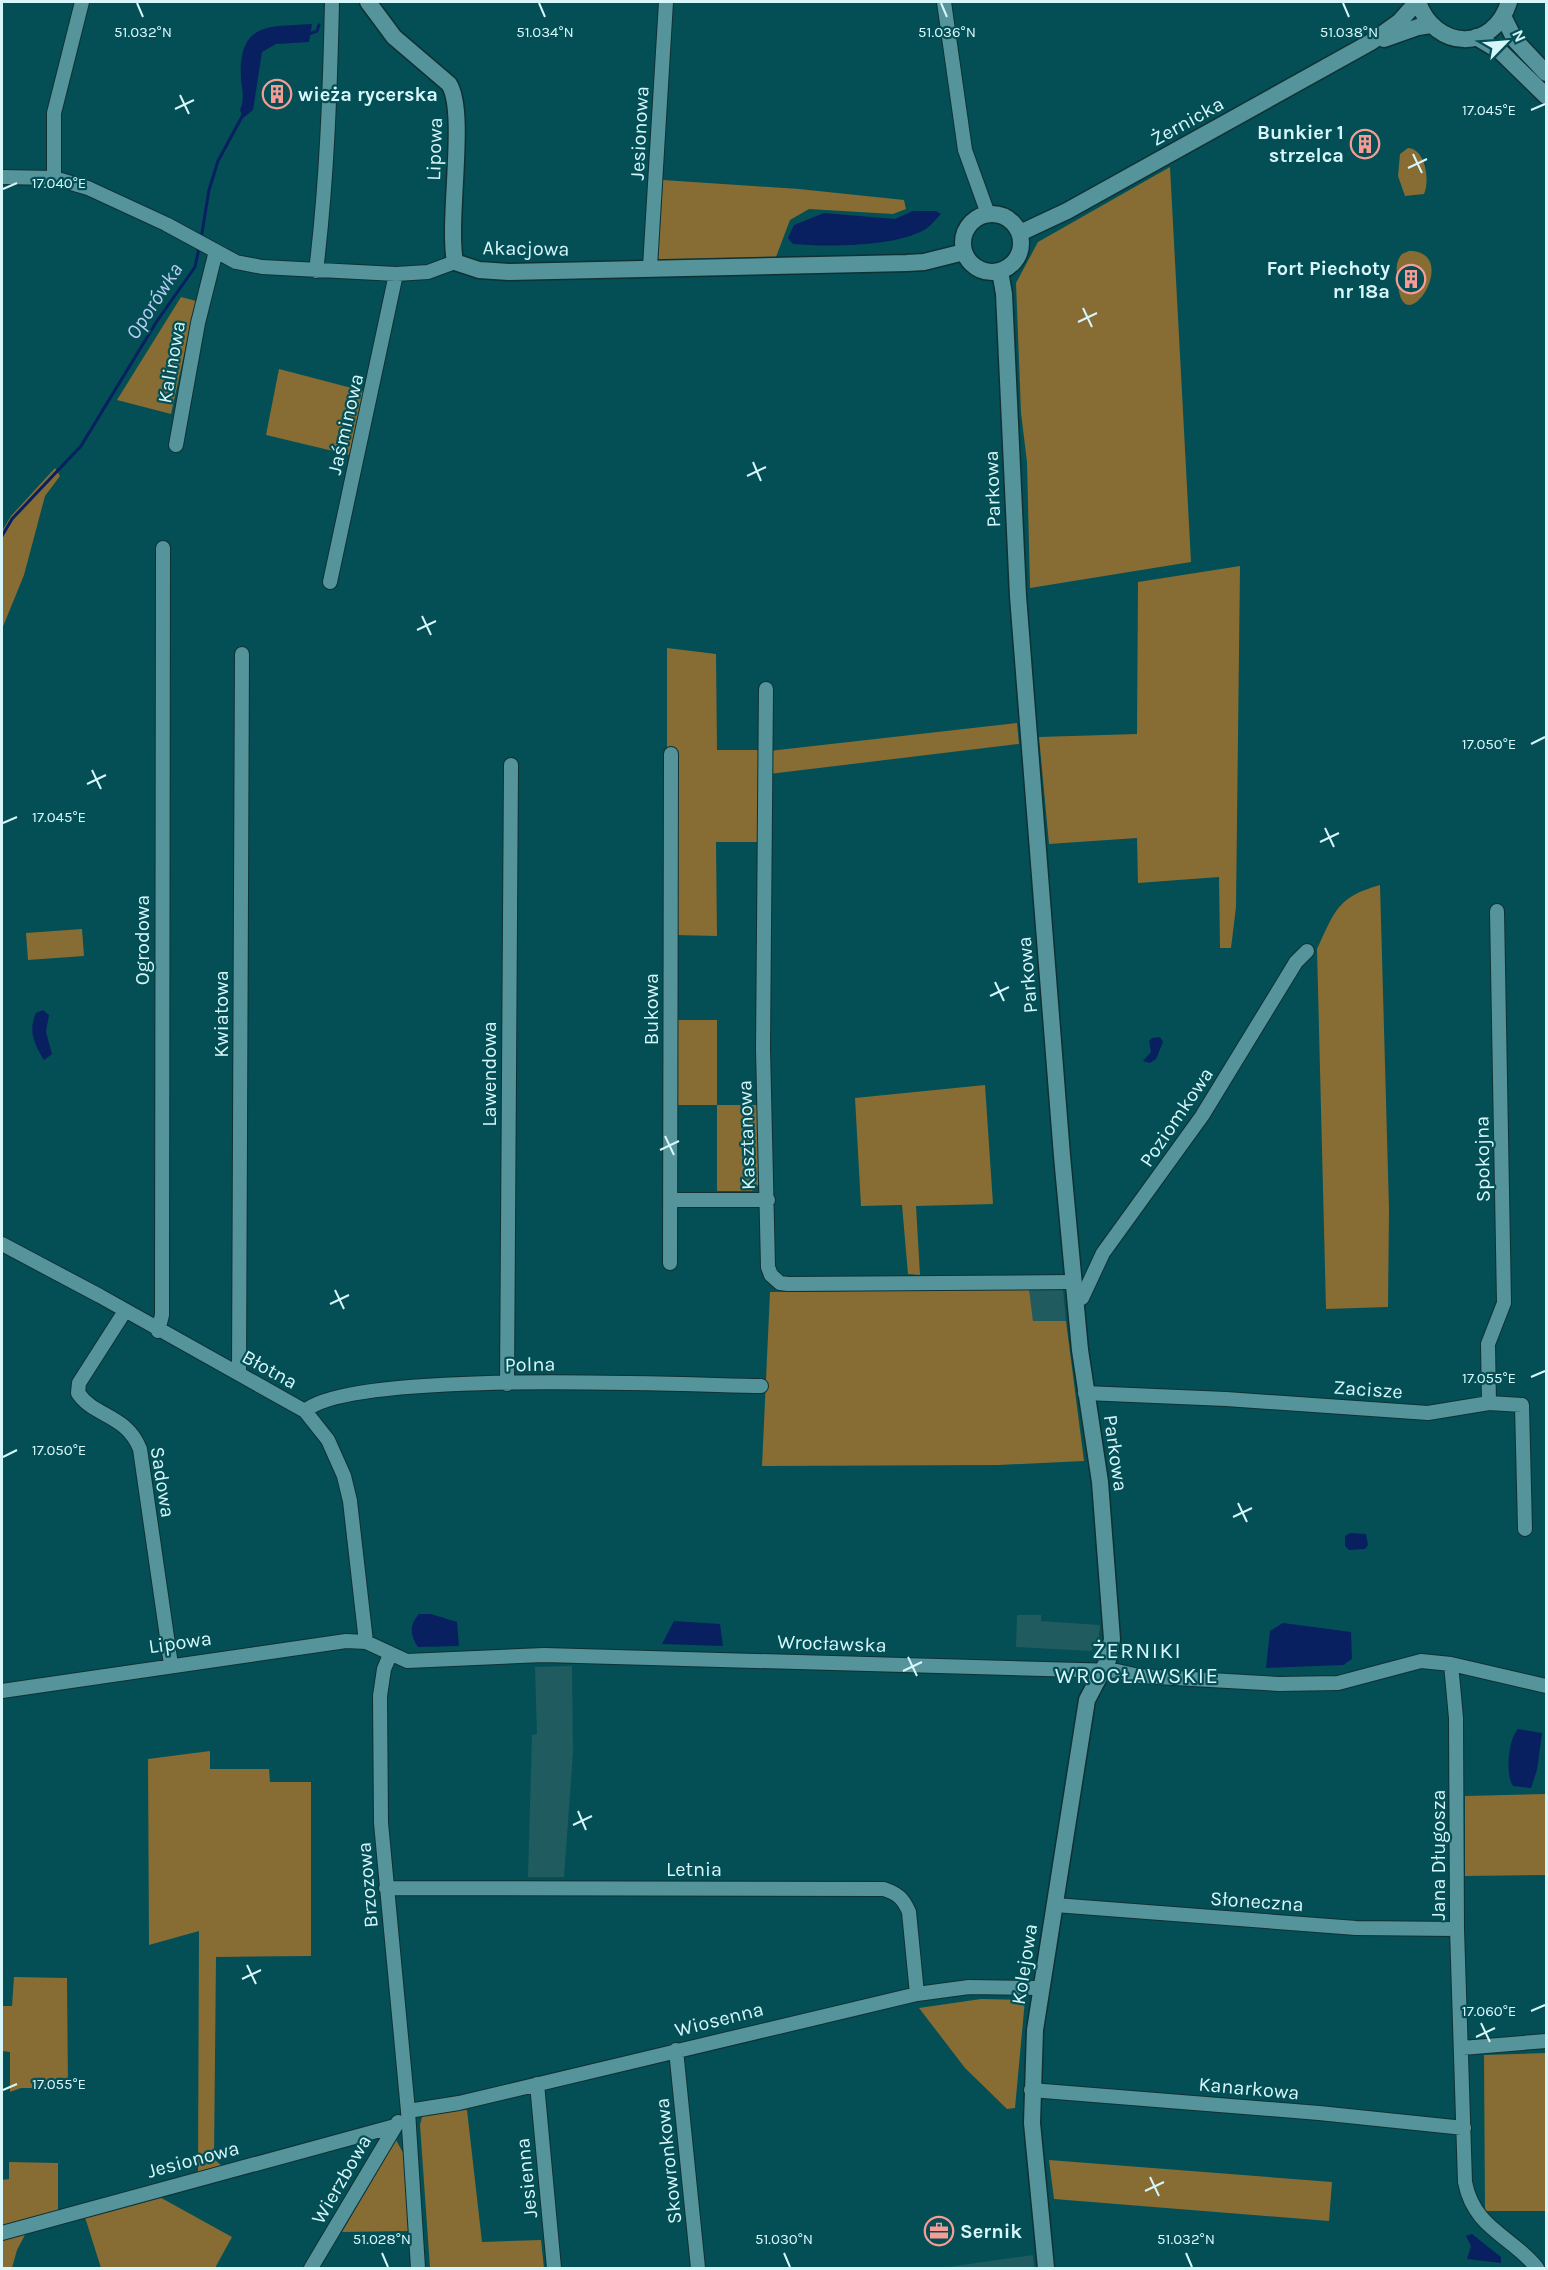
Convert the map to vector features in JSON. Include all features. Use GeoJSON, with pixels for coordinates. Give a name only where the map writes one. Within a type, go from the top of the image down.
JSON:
{"type":"FeatureCollection","features":[{"type":"Feature","properties":{"kind":"street"},"geometry":{"type":"LineString","coordinates":[[54,178],[54,113],[82,2]]}},
{"type":"Feature","properties":{"kind":"street"},"geometry":{"type":"LineString","coordinates":[[316,271],[322,219],[331,80],[332,2]]}},
{"type":"Feature","properties":{"kind":"street","name":"Lipowa"},"geometry":{"type":"LineString","coordinates":[[368,2],[394,37],[449,84],[453,91],[457,117],[452,227],[455,262]]}},
{"type":"Feature","properties":{"kind":"street","name":"Jesionowa"},"geometry":{"type":"LineString","coordinates":[[650,267],[666,2]]}},
{"type":"Feature","properties":{"kind":"street"},"geometry":{"type":"LineString","coordinates":[[944,2],[965,150],[988,214]]}},
{"type":"Feature","properties":{"kind":"street"},"geometry":{"type":"LineString","coordinates":[[1417,2],[1431,25],[1441,33],[1457,39],[1488,33],[1506,10]]}},
{"type":"Feature","properties":{"kind":"street","name":"Żernicka"},"geometry":{"type":"LineString","coordinates":[[1020,232],[1067,210],[1371,42],[1399,22],[1417,2]]}},
{"type":"Feature","properties":{"kind":"street"},"geometry":{"type":"LineString","coordinates":[[1506,10],[1515,40],[1546,73]]}},
{"type":"Feature","properties":{"kind":"street","name":"Żernicka"},"geometry":{"type":"LineString","coordinates":[[1371,42],[1431,25]]}},
{"type":"Feature","properties":{"kind":"street"},"geometry":{"type":"LineString","coordinates":[[1476,37],[1501,52],[1546,96]]}},
{"type":"Feature","properties":{"kind":"street","name":"Akacjowa"},"geometry":{"type":"LineString","coordinates":[[2,177],[54,178],[110,197],[236,262],[316,271],[396,274],[428,272],[455,262],[479,270],[509,272],[650,267],[907,263],[924,262],[964,252]]}},
{"type":"Feature","properties":{"kind":"street"},"geometry":{"type":"LineString","coordinates":[[988,214],[1004,216],[1020,232],[1022,243],[1019,254],[1008,267],[1000,271],[981,270],[964,252],[963,240],[970,225],[988,214]]}},
{"type":"Feature","properties":{"kind":"street","name":"Kalinowa"},"geometry":{"type":"LineString","coordinates":[[176,445],[200,312],[206,245]]}},
{"type":"Feature","properties":{"kind":"street","name":"Parkowa"},"geometry":{"type":"LineString","coordinates":[[1000,271],[1004,294],[1018,596],[1073,1282],[1085,1394],[1100,1482],[1111,1630],[1112,1648],[1101,1671]]}},
{"type":"Feature","properties":{"kind":"street","name":"Jaśminowa"},"geometry":{"type":"LineString","coordinates":[[330,582],[396,274]]}},
{"type":"Feature","properties":{"kind":"street","name":"Ogrodowa"},"geometry":{"type":"LineString","coordinates":[[158,1330],[162,1315],[163,548]]}},
{"type":"Feature","properties":{"kind":"street","name":"Kwiatowa"},"geometry":{"type":"LineString","coordinates":[[239,1374],[242,654]]}},
{"type":"Feature","properties":{"kind":"street","name":"Kasztanowa"},"geometry":{"type":"LineString","coordinates":[[766,688],[763,1049],[768,1267],[780,1283],[1073,1282]]}},
{"type":"Feature","properties":{"kind":"street","name":"Bukowa"},"geometry":{"type":"LineString","coordinates":[[670,754],[670,1263]]}},
{"type":"Feature","properties":{"kind":"street","name":"Lawendowa"},"geometry":{"type":"LineString","coordinates":[[507,1384],[511,765]]}},
{"type":"Feature","properties":{"kind":"street","name":"Spokojna"},"geometry":{"type":"LineString","coordinates":[[1489,1403],[1488,1344],[1504,1303],[1497,911]]}},
{"type":"Feature","properties":{"kind":"street","name":"Poziomkowa"},"geometry":{"type":"LineString","coordinates":[[1075,1300],[1082,1298],[1103,1253],[1202,1116],[1296,962],[1307,951]]}},
{"type":"Feature","properties":{"kind":"street"},"geometry":{"type":"LineString","coordinates":[[670,1200],[768,1200]]}},
{"type":"Feature","properties":{"kind":"street","name":"Błotna"},"geometry":{"type":"LineString","coordinates":[[2,1244],[305,1411],[328,1440],[344,1476],[350,1501],[366,1642]]}},
{"type":"Feature","properties":{"kind":"street","name":"Sadowa"},"geometry":{"type":"LineString","coordinates":[[125,1311],[79,1383],[78,1392],[83,1401],[111,1415],[134,1436],[140,1449],[171,1665]]}},
{"type":"Feature","properties":{"kind":"street","name":"Polna"},"geometry":{"type":"LineString","coordinates":[[305,1411],[313,1403],[355,1393],[395,1389],[507,1384],[621,1383],[761,1386]]}},
{"type":"Feature","properties":{"kind":"street","name":"Zacisze"},"geometry":{"type":"LineString","coordinates":[[1085,1394],[1226,1399],[1428,1413],[1489,1403],[1522,1405],[1526,1529]]}},
{"type":"Feature","properties":{"kind":"street","name":"Lipowa"},"geometry":{"type":"LineString","coordinates":[[2,1691],[318,1644],[366,1642]]}},
{"type":"Feature","properties":{"kind":"street","name":"Wrocławska"},"geometry":{"type":"LineString","coordinates":[[366,1642],[407,1661],[544,1655],[1101,1671],[1308,1684],[1338,1683],[1421,1661],[1451,1664],[1546,1686]]}},
{"type":"Feature","properties":{"kind":"street","name":"Brzozowa"},"geometry":{"type":"LineString","coordinates":[[390,1655],[381,1682],[379,1726],[381,1823],[408,2112],[418,2268]]}},
{"type":"Feature","properties":{"kind":"street","name":"Jana Długosza"},"geometry":{"type":"LineString","coordinates":[[1451,1664],[1456,1718],[1457,1929],[1465,2182],[1472,2206],[1479,2217],[1537,2268]]}},
{"type":"Feature","properties":{"kind":"street","name":"Kolejowa"},"geometry":{"type":"LineString","coordinates":[[1046,2268],[1032,2123],[1031,2090],[1035,2030],[1087,1700],[1101,1671]]}},
{"type":"Feature","properties":{"kind":"street","name":"Letnia"},"geometry":{"type":"LineString","coordinates":[[386,1888],[884,1889],[898,1894],[904,1900],[909,1912],[917,1994]]}},
{"type":"Feature","properties":{"kind":"street","name":"Słoneczna"},"geometry":{"type":"LineString","coordinates":[[1055,1905],[1356,1928],[1457,1929]]}},
{"type":"Feature","properties":{"kind":"street","name":"Wiosenna"},"geometry":{"type":"LineString","coordinates":[[408,2112],[459,2103],[917,1994],[969,1988],[1042,1988]]}},
{"type":"Feature","properties":{"kind":"street"},"geometry":{"type":"LineString","coordinates":[[1462,2048],[1546,2041]]}},
{"type":"Feature","properties":{"kind":"street","name":"Skowronkowa"},"geometry":{"type":"LineString","coordinates":[[676,2050],[698,2268]]}},
{"type":"Feature","properties":{"kind":"street","name":"Jesienna"},"geometry":{"type":"LineString","coordinates":[[537,2084],[554,2268]]}},
{"type":"Feature","properties":{"kind":"street","name":"Kanarkowa"},"geometry":{"type":"LineString","coordinates":[[1031,2090],[1319,2113],[1464,2128]]}},
{"type":"Feature","properties":{"kind":"street","name":"Wierzbowa"},"geometry":{"type":"LineString","coordinates":[[311,2268],[394,2126],[408,2112]]}},
{"type":"Feature","properties":{"kind":"street","name":"Jesionowa"},"geometry":{"type":"LineString","coordinates":[[2,2233],[394,2126]]}},
{"type":"Feature","properties":{"kind":"shaded area"},"geometry":{"type":"Polygon","coordinates":[[[312,24],[309,42],[276,44],[262,52],[253,110],[243,118],[240,110],[243,99],[241,60],[245,46],[251,37],[270,27],[312,24]]]}},
{"type":"Feature","properties":{"kind":"shaded area"},"geometry":{"type":"Polygon","coordinates":[[[1408,148],[1419,154],[1423,160],[1427,181],[1424,194],[1405,196],[1398,176],[1400,154],[1408,148]]]}},
{"type":"Feature","properties":{"kind":"shaded area"},"geometry":{"type":"Polygon","coordinates":[[[1170,167],[1191,562],[1030,588],[1027,462],[1021,413],[1016,283],[1038,242],[1170,167]]]}},
{"type":"Feature","properties":{"kind":"shaded area"},"geometry":{"type":"Polygon","coordinates":[[[663,180],[799,189],[904,200],[906,209],[893,214],[809,209],[790,220],[776,257],[658,260],[663,180]]]}},
{"type":"Feature","properties":{"kind":"shaded area"},"geometry":{"type":"Polygon","coordinates":[[[913,211],[936,211],[941,214],[931,225],[911,236],[878,243],[807,245],[793,244],[788,238],[794,225],[824,213],[895,219],[913,211]]]}},
{"type":"Feature","properties":{"kind":"shaded area"},"geometry":{"type":"Polygon","coordinates":[[[1409,251],[1424,255],[1431,265],[1431,278],[1426,290],[1418,301],[1410,305],[1402,301],[1397,269],[1399,257],[1409,251]]]}},
{"type":"Feature","properties":{"kind":"shaded area"},"geometry":{"type":"Polygon","coordinates":[[[181,297],[196,301],[171,414],[117,400],[181,297]]]}},
{"type":"Feature","properties":{"kind":"shaded area"},"geometry":{"type":"Polygon","coordinates":[[[279,369],[367,392],[354,456],[266,435],[279,369]]]}},
{"type":"Feature","properties":{"kind":"shaded area"},"geometry":{"type":"Polygon","coordinates":[[[55,468],[60,476],[45,496],[24,575],[2,629],[2,531],[11,516],[55,468]]]}},
{"type":"Feature","properties":{"kind":"shaded area"},"geometry":{"type":"Polygon","coordinates":[[[1240,566],[1236,907],[1231,948],[1220,948],[1219,877],[1138,883],[1137,838],[1049,844],[1039,737],[1137,734],[1138,582],[1240,566]]]}},
{"type":"Feature","properties":{"kind":"shaded area"},"geometry":{"type":"Polygon","coordinates":[[[667,648],[716,654],[717,750],[761,750],[760,842],[716,842],[717,936],[675,935],[667,750],[667,648]]]}},
{"type":"Feature","properties":{"kind":"shaded area"},"geometry":{"type":"Polygon","coordinates":[[[1017,723],[1019,744],[769,774],[769,751],[1017,723]]]}},
{"type":"Feature","properties":{"kind":"shaded area"},"geometry":{"type":"Polygon","coordinates":[[[1380,885],[1389,1209],[1388,1307],[1326,1309],[1317,949],[1339,907],[1355,895],[1380,885]]]}},
{"type":"Feature","properties":{"kind":"shaded area"},"geometry":{"type":"Polygon","coordinates":[[[82,929],[84,956],[28,960],[26,933],[82,929]]]}},
{"type":"Feature","properties":{"kind":"shaded area"},"geometry":{"type":"Polygon","coordinates":[[[43,1010],[49,1015],[46,1032],[52,1054],[44,1060],[37,1048],[32,1031],[36,1013],[43,1010]]]}},
{"type":"Feature","properties":{"kind":"shaded area"},"geometry":{"type":"Polygon","coordinates":[[[675,1020],[717,1020],[717,1105],[675,1105],[675,1020]]]}},
{"type":"Feature","properties":{"kind":"shaded area"},"geometry":{"type":"Polygon","coordinates":[[[1160,1037],[1163,1042],[1156,1059],[1150,1063],[1143,1061],[1151,1052],[1149,1041],[1160,1037]]]}},
{"type":"Feature","properties":{"kind":"shaded area"},"geometry":{"type":"Polygon","coordinates":[[[985,1085],[993,1204],[916,1206],[920,1275],[908,1274],[902,1205],[861,1206],[855,1098],[985,1085]]]}},
{"type":"Feature","properties":{"kind":"shaded area"},"geometry":{"type":"Polygon","coordinates":[[[717,1105],[759,1105],[760,1183],[752,1191],[717,1191],[717,1105]]]}},
{"type":"Feature","properties":{"kind":"shaded area"},"geometry":{"type":"Polygon","coordinates":[[[1029,1289],[1063,1289],[1066,1321],[1033,1321],[1029,1289]]]}},
{"type":"Feature","properties":{"kind":"shaded area"},"geometry":{"type":"Polygon","coordinates":[[[1029,1289],[1033,1321],[1066,1321],[1084,1461],[999,1465],[762,1466],[770,1292],[1029,1289]]]}},
{"type":"Feature","properties":{"kind":"shaded area"},"geometry":{"type":"Polygon","coordinates":[[[1350,1533],[1366,1534],[1368,1545],[1365,1549],[1349,1550],[1345,1546],[1345,1536],[1350,1533]]]}},
{"type":"Feature","properties":{"kind":"shaded area"},"geometry":{"type":"Polygon","coordinates":[[[419,1614],[431,1614],[457,1622],[459,1646],[418,1647],[412,1630],[419,1614]]]}},
{"type":"Feature","properties":{"kind":"shaded area"},"geometry":{"type":"Polygon","coordinates":[[[1017,1615],[1041,1615],[1041,1621],[1100,1625],[1098,1642],[1091,1651],[1016,1647],[1017,1615]]]}},
{"type":"Feature","properties":{"kind":"shaded area"},"geometry":{"type":"Polygon","coordinates":[[[674,1621],[720,1624],[723,1646],[662,1644],[674,1621]]]}},
{"type":"Feature","properties":{"kind":"shaded area"},"geometry":{"type":"Polygon","coordinates":[[[1283,1623],[1351,1632],[1352,1659],[1343,1665],[1266,1668],[1270,1631],[1283,1623]]]}},
{"type":"Feature","properties":{"kind":"shaded area"},"geometry":{"type":"Polygon","coordinates":[[[572,1666],[573,1753],[564,1877],[528,1877],[532,1735],[537,1734],[535,1667],[572,1666]]]}},
{"type":"Feature","properties":{"kind":"shaded area"},"geometry":{"type":"Polygon","coordinates":[[[1518,1729],[1542,1733],[1537,1770],[1531,1788],[1513,1786],[1509,1774],[1510,1749],[1518,1729]]]}},
{"type":"Feature","properties":{"kind":"shaded area"},"geometry":{"type":"Polygon","coordinates":[[[210,1751],[210,1769],[269,1769],[270,1782],[311,1782],[311,1956],[216,1957],[214,2159],[222,2166],[198,2173],[199,1931],[149,1945],[148,1759],[210,1751]]]}},
{"type":"Feature","properties":{"kind":"shaded area"},"geometry":{"type":"Polygon","coordinates":[[[1546,1794],[1546,1875],[1465,1876],[1465,1796],[1546,1794]]]}},
{"type":"Feature","properties":{"kind":"shaded area"},"geometry":{"type":"Polygon","coordinates":[[[14,1977],[67,1978],[68,2088],[21,2088],[10,2092],[10,2052],[2,2051],[2,2006],[12,2006],[14,1977]]]}},
{"type":"Feature","properties":{"kind":"shaded area"},"geometry":{"type":"Polygon","coordinates":[[[981,1999],[1025,2000],[1015,2108],[1007,2109],[965,2068],[919,2008],[981,1999]]]}},
{"type":"Feature","properties":{"kind":"shaded area"},"geometry":{"type":"Polygon","coordinates":[[[1546,2053],[1546,2211],[1485,2211],[1484,2055],[1546,2053]]]}},
{"type":"Feature","properties":{"kind":"shaded area"},"geometry":{"type":"Polygon","coordinates":[[[467,2110],[482,2242],[541,2240],[544,2268],[430,2268],[420,2125],[423,2113],[467,2110]]]}},
{"type":"Feature","properties":{"kind":"shaded area"},"geometry":{"type":"Polygon","coordinates":[[[396,2140],[406,2158],[410,2231],[342,2232],[396,2140]]]}},
{"type":"Feature","properties":{"kind":"shaded area"},"geometry":{"type":"Polygon","coordinates":[[[1049,2160],[1332,2182],[1329,2221],[1054,2199],[1049,2160]]]}},
{"type":"Feature","properties":{"kind":"shaded area"},"geometry":{"type":"Polygon","coordinates":[[[9,2162],[58,2163],[58,2211],[2,2227],[2,2180],[9,2179],[9,2162]]]}},
{"type":"Feature","properties":{"kind":"shaded area"},"geometry":{"type":"Polygon","coordinates":[[[156,2195],[232,2237],[215,2268],[101,2268],[84,2214],[156,2195]]]}},
{"type":"Feature","properties":{"kind":"shaded area"},"geometry":{"type":"Polygon","coordinates":[[[27,2231],[17,2250],[12,2268],[2,2268],[2,2238],[27,2231]]]}},
{"type":"Feature","properties":{"kind":"shaded area"},"geometry":{"type":"Polygon","coordinates":[[[1472,2234],[1501,2257],[1501,2263],[1467,2259],[1471,2246],[1466,2236],[1472,2234]]]}},
{"type":"Feature","properties":{"kind":"shaded area"},"geometry":{"type":"Polygon","coordinates":[[[1033,2255],[1034,2268],[941,2268],[1033,2255]]]}},
{"type":"Feature","properties":{"kind":"waterway","name":"Oporówka"},"geometry":{"type":"LineString","coordinates":[[309,34],[317,31],[319,25]]}},
{"type":"Feature","properties":{"kind":"waterway","name":"Oporówka"},"geometry":{"type":"LineString","coordinates":[[201,239],[209,190],[218,161],[244,113]]}},
{"type":"Feature","properties":{"kind":"waterway","name":"Oporówka"},"geometry":{"type":"LineString","coordinates":[[2,536],[12,519],[81,446],[157,321],[195,267],[199,248]]}},
{"type":"Feature","properties":{"kind":"place","name":"wieża rycerska"},"geometry":{"type":"Point","coordinates":[277,94]}},
{"type":"Feature","properties":{"kind":"place","name":"Bunkier 1 strzelca"},"geometry":{"type":"Point","coordinates":[1365,144]}},
{"type":"Feature","properties":{"kind":"place","name":"Fort Piechoty nr 18a"},"geometry":{"type":"Point","coordinates":[1411,279]}},
{"type":"Feature","properties":{"kind":"place","name":"Sernik"},"geometry":{"type":"Point","coordinates":[939,2231]}},
{"type":"Feature","properties":{"kind":"district","name":"ŻERNIKI WROCŁAWSKIE"},"geometry":{"type":"Point","coordinates":[1137,1662]}}]}
